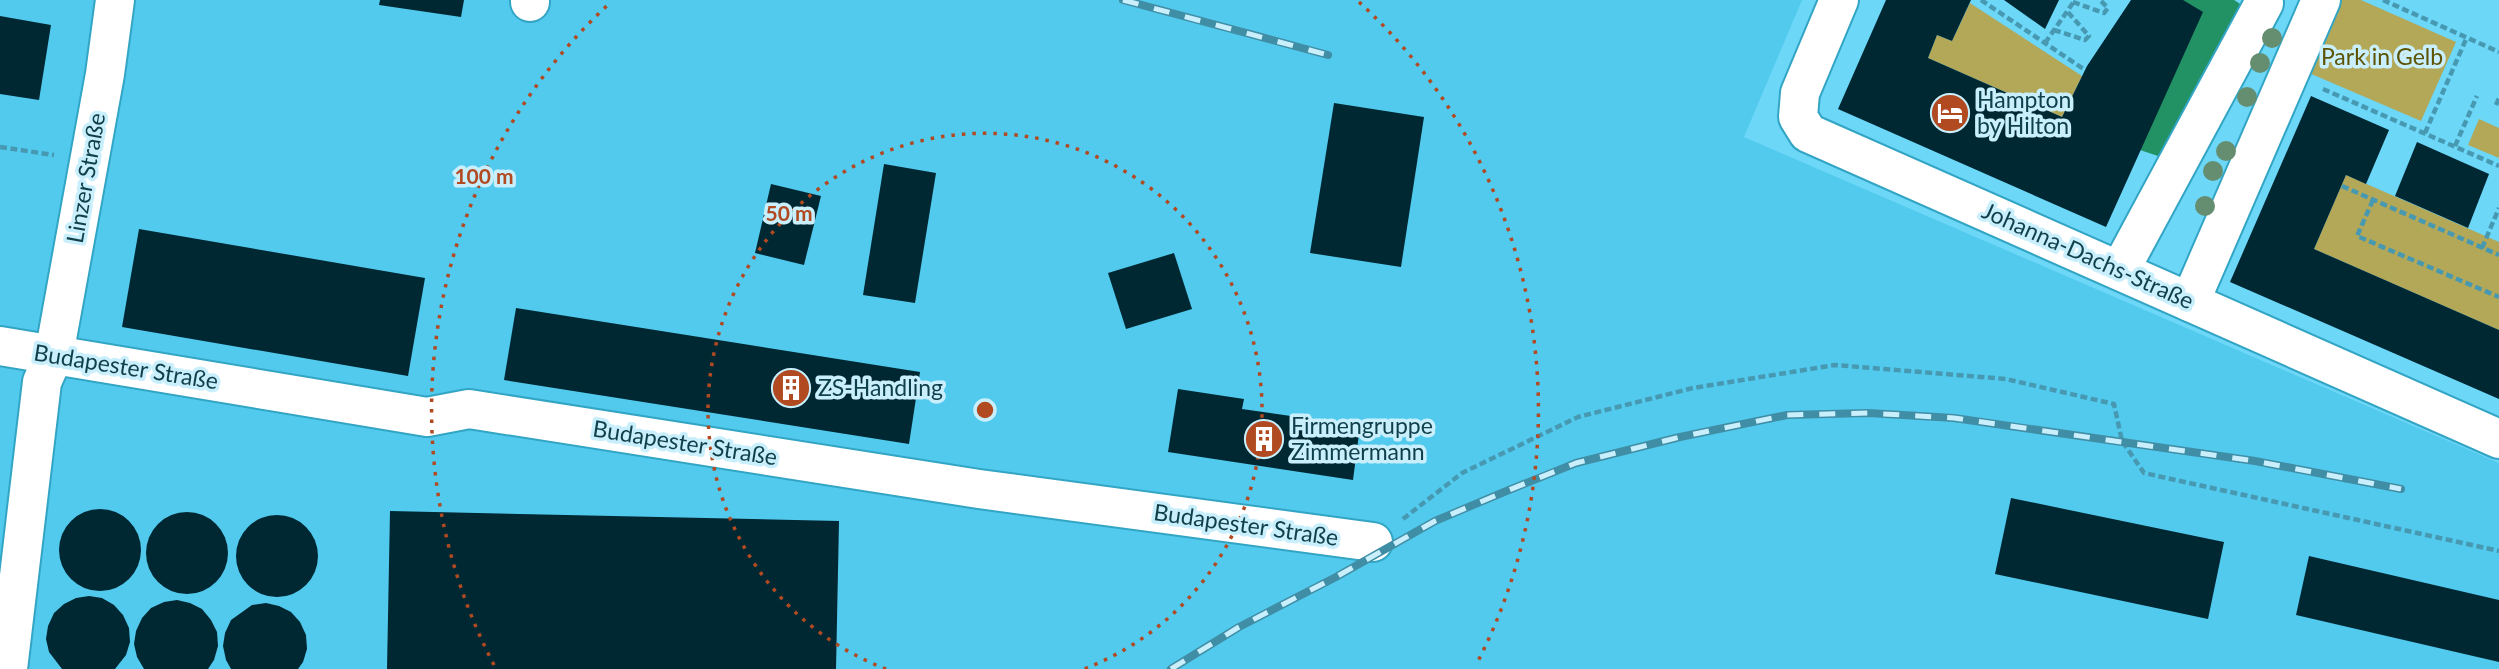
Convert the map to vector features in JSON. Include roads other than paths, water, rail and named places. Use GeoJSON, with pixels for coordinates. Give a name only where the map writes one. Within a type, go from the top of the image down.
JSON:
{"type":"FeatureCollection","features":[{"type":"Feature","properties":{"kind":"street","name":"Linzer Straße"},"geometry":{"type":"LineString","coordinates":[[8,669],[43,382],[54,355],[115,0]]}},
{"type":"Feature","properties":{"kind":"street","name":"Johanna-Dachs-Straße"},"geometry":{"type":"LineString","coordinates":[[1839,0],[1800,93],[1798,117],[1808,133],[2499,439]]}},
{"type":"Feature","properties":{"kind":"street"},"geometry":{"type":"LineString","coordinates":[[2120,270],[2261,2],[2314,16],[2190,302]]}},
{"type":"Feature","properties":{"kind":"street","name":"Budapester Straße"},"geometry":{"type":"LineString","coordinates":[[0,346],[427,417],[469,409],[979,489],[1373,542]]}},
{"type":"Feature","properties":{"kind":"railway"},"geometry":{"type":"LineString","coordinates":[[1123,0],[1328,55]]}},
{"type":"Feature","properties":{"kind":"railway"},"geometry":{"type":"LineString","coordinates":[[1171,669],[1239,627],[1336,577],[1435,521],[1504,492],[1576,463],[1680,437],[1787,415],[1868,413],[1954,418],[2255,461],[2401,489]]}},
{"type":"Feature","properties":{"kind":"place","name":"Hampton by Hilton"},"geometry":{"type":"Point","coordinates":[1950,113]}},
{"type":"Feature","properties":{"kind":"place","name":"ZS-Handling"},"geometry":{"type":"Point","coordinates":[791,388]}},
{"type":"Feature","properties":{"kind":"place","name":"Firmengruppe Zimmermann"},"geometry":{"type":"Point","coordinates":[1264,439]}},
{"type":"Feature","properties":{"kind":"park label","name":"Park in Gelb"},"geometry":{"type":"Point","coordinates":[2382,57]}}]}
